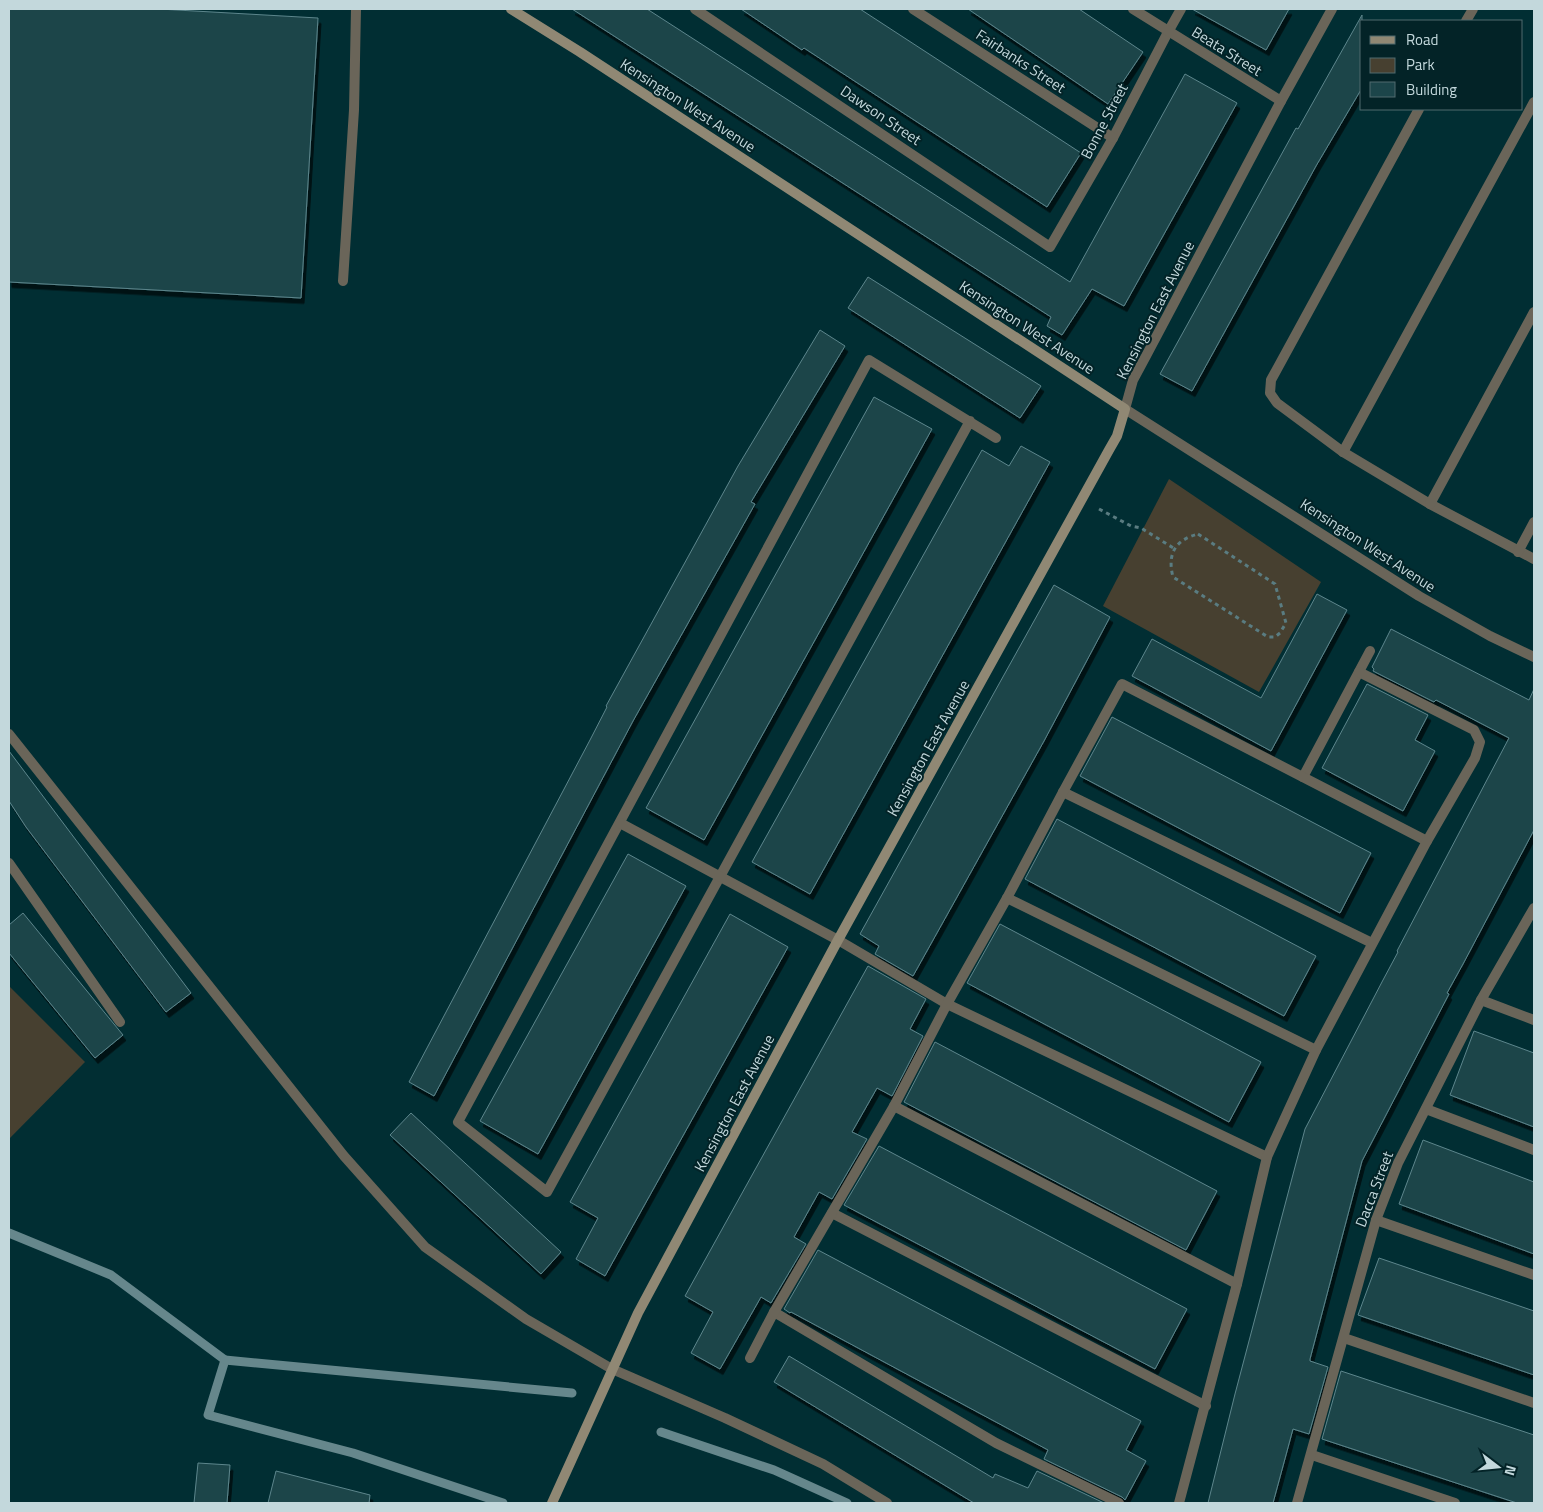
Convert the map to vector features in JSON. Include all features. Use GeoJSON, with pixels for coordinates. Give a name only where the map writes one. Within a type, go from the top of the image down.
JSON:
{"type":"FeatureCollection","features":[{"type":"Feature","properties":{"kind":"street"},"geometry":{"type":"LineString","coordinates":[[343,281],[354,110],[356,9]]}},
{"type":"Feature","properties":{"kind":"street","name":"Kensington West Avenue"},"geometry":{"type":"LineString","coordinates":[[511,9],[580,52],[1125,409],[1418,596],[1490,636],[1534,657]]}},
{"type":"Feature","properties":{"kind":"street","name":"Dawson Street"},"geometry":{"type":"LineString","coordinates":[[695,9],[1050,246]]}},
{"type":"Feature","properties":{"kind":"street","name":"Fairbanks Street"},"geometry":{"type":"LineString","coordinates":[[913,9],[1113,138]]}},
{"type":"Feature","properties":{"kind":"street","name":"Beata Street"},"geometry":{"type":"LineString","coordinates":[[1133,9],[1281,101]]}},
{"type":"Feature","properties":{"kind":"street","name":"Bonne Street"},"geometry":{"type":"LineString","coordinates":[[1050,246],[1113,138],[1181,9]]}},
{"type":"Feature","properties":{"kind":"street","name":"Kensington East Avenue"},"geometry":{"type":"LineString","coordinates":[[552,1503],[638,1313],[838,940],[1117,436],[1133,380],[1332,9]]}},
{"type":"Feature","properties":{"kind":"street"},"geometry":{"type":"LineString","coordinates":[[1467,20],[1473,9]]}},
{"type":"Feature","properties":{"kind":"street"},"geometry":{"type":"LineString","coordinates":[[1342,452],[1534,102]]}},
{"type":"Feature","properties":{"kind":"street"},"geometry":{"type":"LineString","coordinates":[[1418,110],[1271,380],[1270,393],[1277,403],[1342,452],[1430,504],[1534,559]]}},
{"type":"Feature","properties":{"kind":"street"},"geometry":{"type":"LineString","coordinates":[[1430,504],[1534,312]]}},
{"type":"Feature","properties":{"kind":"street"},"geometry":{"type":"LineString","coordinates":[[970,421],[547,1192],[458,1122],[869,360],[970,421],[996,438]]}},
{"type":"Feature","properties":{"kind":"street"},"geometry":{"type":"LineString","coordinates":[[1518,552],[1534,522]]}},
{"type":"Feature","properties":{"kind":"street"},"geometry":{"type":"LineString","coordinates":[[1303,777],[1370,651]]}},
{"type":"Feature","properties":{"kind":"street"},"geometry":{"type":"LineString","coordinates":[[1179,1503],[1206,1406],[1267,1157],[1316,1050],[1427,840],[1475,758],[1480,742],[1474,730],[1359,672]]}},
{"type":"Feature","properties":{"kind":"street"},"geometry":{"type":"LineString","coordinates":[[750,1358],[774,1312],[894,1106],[947,1004],[1008,898],[1122,684],[1427,840]]}},
{"type":"Feature","properties":{"kind":"street"},"geometry":{"type":"LineString","coordinates":[[9,734],[344,1156],[425,1248],[526,1319],[612,1369],[716,1414],[823,1464],[887,1503]]}},
{"type":"Feature","properties":{"kind":"street"},"geometry":{"type":"LineString","coordinates":[[1063,792],[1372,943]]}},
{"type":"Feature","properties":{"kind":"street"},"geometry":{"type":"LineString","coordinates":[[620,823],[838,940],[947,1004],[1267,1157]]}},
{"type":"Feature","properties":{"kind":"street"},"geometry":{"type":"LineString","coordinates":[[9,863],[120,1022]]}},
{"type":"Feature","properties":{"kind":"street"},"geometry":{"type":"LineString","coordinates":[[1008,898],[1316,1050]]}},
{"type":"Feature","properties":{"kind":"street","name":"Dacca Street"},"geometry":{"type":"LineString","coordinates":[[1297,1503],[1312,1455],[1376,1220],[1398,1163],[1481,1000],[1534,908]]}},
{"type":"Feature","properties":{"kind":"street"},"geometry":{"type":"LineString","coordinates":[[1481,1000],[1534,1020]]}},
{"type":"Feature","properties":{"kind":"street"},"geometry":{"type":"LineString","coordinates":[[894,1106],[1237,1284]]}},
{"type":"Feature","properties":{"kind":"street"},"geometry":{"type":"LineString","coordinates":[[1426,1109],[1534,1150]]}},
{"type":"Feature","properties":{"kind":"street"},"geometry":{"type":"LineString","coordinates":[[832,1213],[1206,1406]]}},
{"type":"Feature","properties":{"kind":"street"},"geometry":{"type":"LineString","coordinates":[[1376,1220],[1534,1275]]}},
{"type":"Feature","properties":{"kind":"street"},"geometry":{"type":"LineString","coordinates":[[774,1312],[996,1443],[1119,1503]]}},
{"type":"Feature","properties":{"kind":"street"},"geometry":{"type":"LineString","coordinates":[[1344,1338],[1534,1403]]}},
{"type":"Feature","properties":{"kind":"street"},"geometry":{"type":"LineString","coordinates":[[1312,1455],[1455,1503]]}},
{"type":"Feature","properties":{"kind":"path"},"geometry":{"type":"LineString","coordinates":[[1082,500],[1131,526],[1141,528],[1175,549]]}},
{"type":"Feature","properties":{"kind":"path"},"geometry":{"type":"LineString","coordinates":[[1198,534],[1275,584],[1286,623],[1280,632],[1275,637],[1268,636],[1173,577],[1170,566],[1171,556],[1175,549],[1183,540],[1198,534]]}},
{"type":"Feature","properties":{"kind":"green space"},"geometry":{"type":"Polygon","coordinates":[[[1169,479],[1321,582],[1259,692],[1103,606],[1169,479]]]}},
{"type":"Feature","properties":{"kind":"green space"},"geometry":{"type":"Polygon","coordinates":[[[9,986],[85,1062],[9,1139],[9,986]]]}},
{"type":"Feature","properties":{"kind":"building"},"geometry":{"type":"Polygon","coordinates":[[[9,9],[159,9],[318,18],[301,298],[9,282],[9,9]]]}},
{"type":"Feature","properties":{"kind":"building"},"geometry":{"type":"Polygon","coordinates":[[[572,9],[647,9],[1070,282],[1185,74],[1237,103],[1124,306],[1092,289],[1062,335],[1047,326],[1051,317],[572,9]]]}},
{"type":"Feature","properties":{"kind":"building"},"geometry":{"type":"Polygon","coordinates":[[[741,9],[860,9],[1081,153],[1047,207],[741,9]]]}},
{"type":"Feature","properties":{"kind":"building"},"geometry":{"type":"Polygon","coordinates":[[[968,9],[1079,9],[1143,52],[1108,104],[968,9]]]}},
{"type":"Feature","properties":{"kind":"building"},"geometry":{"type":"Polygon","coordinates":[[[1192,9],[1289,9],[1266,50],[1192,9]]]}},
{"type":"Feature","properties":{"kind":"building"},"geometry":{"type":"Polygon","coordinates":[[[1362,15],[1362,20],[1360,20],[1360,91],[1316,166],[1192,391],[1160,374],[1296,128],[1298,129],[1362,15]]]}},
{"type":"Feature","properties":{"kind":"building"},"geometry":{"type":"Polygon","coordinates":[[[868,277],[1041,386],[1020,418],[848,308],[868,277]]]}},
{"type":"Feature","properties":{"kind":"building"},"geometry":{"type":"Polygon","coordinates":[[[820,330],[845,346],[751,502],[755,504],[633,721],[434,1096],[409,1082],[590,740],[606,706],[738,466],[820,330]]]}},
{"type":"Feature","properties":{"kind":"building"},"geometry":{"type":"Polygon","coordinates":[[[874,397],[932,429],[704,840],[646,808],[874,397]]]}},
{"type":"Feature","properties":{"kind":"building"},"geometry":{"type":"Polygon","coordinates":[[[1021,446],[1050,462],[810,894],[752,862],[982,450],[1009,466],[1021,446]]]}},
{"type":"Feature","properties":{"kind":"building"},"geometry":{"type":"Polygon","coordinates":[[[1054,585],[1110,617],[1044,741],[913,976],[875,954],[879,946],[860,934],[1054,585]]]}},
{"type":"Feature","properties":{"kind":"building"},"geometry":{"type":"Polygon","coordinates":[[[1317,594],[1347,610],[1271,751],[1132,676],[1152,639],[1261,698],[1317,594]]]}},
{"type":"Feature","properties":{"kind":"building"},"geometry":{"type":"Polygon","coordinates":[[[1391,629],[1529,700],[1534,689],[1534,830],[1447,993],[1449,994],[1362,1161],[1310,1359],[1310,1361],[1328,1367],[1309,1434],[1293,1429],[1273,1503],[1208,1503],[1305,1129],[1509,738],[1436,700],[1434,702],[1373,671],[1372,667],[1391,629]]]}},
{"type":"Feature","properties":{"kind":"building"},"geometry":{"type":"Polygon","coordinates":[[[1367,684],[1428,715],[1415,740],[1435,751],[1403,811],[1322,768],[1367,684]]]}},
{"type":"Feature","properties":{"kind":"building"},"geometry":{"type":"Polygon","coordinates":[[[1112,717],[1371,853],[1340,913],[1080,776],[1112,717]]]}},
{"type":"Feature","properties":{"kind":"building"},"geometry":{"type":"Polygon","coordinates":[[[9,751],[191,993],[166,1012],[26,827],[9,801],[9,751]]]}},
{"type":"Feature","properties":{"kind":"building"},"geometry":{"type":"Polygon","coordinates":[[[1057,819],[1316,956],[1284,1016],[1025,879],[1057,819]]]}},
{"type":"Feature","properties":{"kind":"building"},"geometry":{"type":"Polygon","coordinates":[[[628,854],[686,886],[538,1154],[480,1121],[628,854]]]}},
{"type":"Feature","properties":{"kind":"building"},"geometry":{"type":"Polygon","coordinates":[[[23,913],[123,1035],[95,1058],[9,953],[9,925],[23,913]]]}},
{"type":"Feature","properties":{"kind":"building"},"geometry":{"type":"Polygon","coordinates":[[[730,914],[788,947],[605,1276],[576,1259],[598,1218],[570,1202],[730,914]]]}},
{"type":"Feature","properties":{"kind":"building"},"geometry":{"type":"Polygon","coordinates":[[[1000,924],[1261,1062],[1229,1122],[967,983],[1000,924]]]}},
{"type":"Feature","properties":{"kind":"building"},"geometry":{"type":"Polygon","coordinates":[[[868,966],[926,999],[910,1029],[923,1036],[892,1096],[877,1088],[852,1132],[867,1139],[832,1199],[819,1192],[794,1237],[806,1244],[771,1303],[761,1297],[720,1369],[691,1353],[713,1312],[685,1296],[868,966]]]}},
{"type":"Feature","properties":{"kind":"building"},"geometry":{"type":"Polygon","coordinates":[[[1474,1031],[1534,1053],[1534,1127],[1450,1095],[1474,1031]]]}},
{"type":"Feature","properties":{"kind":"building"},"geometry":{"type":"Polygon","coordinates":[[[935,1042],[1217,1191],[1186,1250],[904,1102],[935,1042]]]}},
{"type":"Feature","properties":{"kind":"building"},"geometry":{"type":"Polygon","coordinates":[[[411,1113],[561,1252],[541,1274],[390,1135],[411,1113]]]}},
{"type":"Feature","properties":{"kind":"building"},"geometry":{"type":"Polygon","coordinates":[[[1423,1140],[1534,1182],[1534,1254],[1399,1204],[1423,1140]]]}},
{"type":"Feature","properties":{"kind":"building"},"geometry":{"type":"Polygon","coordinates":[[[879,1146],[1187,1309],[1155,1369],[844,1205],[879,1146]]]}},
{"type":"Feature","properties":{"kind":"building"},"geometry":{"type":"Polygon","coordinates":[[[818,1250],[1141,1421],[1126,1450],[1146,1461],[1125,1500],[1044,1459],[1048,1450],[784,1309],[818,1250]]]}},
{"type":"Feature","properties":{"kind":"building"},"geometry":{"type":"Polygon","coordinates":[[[1379,1258],[1534,1311],[1534,1375],[1358,1315],[1379,1258]]]}},
{"type":"Feature","properties":{"kind":"building"},"geometry":{"type":"Polygon","coordinates":[[[789,1356],[993,1478],[995,1474],[1028,1488],[1037,1471],[1104,1503],[974,1503],[774,1382],[789,1356]]]}},
{"type":"Feature","properties":{"kind":"building"},"geometry":{"type":"Polygon","coordinates":[[[1341,1371],[1534,1435],[1534,1503],[1517,1503],[1322,1439],[1341,1371]]]}},
{"type":"Feature","properties":{"kind":"building"},"geometry":{"type":"Polygon","coordinates":[[[198,1463],[230,1465],[227,1503],[194,1503],[198,1463]]]}},
{"type":"Feature","properties":{"kind":"building"},"geometry":{"type":"Polygon","coordinates":[[[276,1471],[370,1495],[369,1503],[268,1503],[276,1471]]]}},
{"type":"Feature","properties":{"kind":"waterway"},"geometry":{"type":"LineString","coordinates":[[9,1233],[111,1275],[225,1360],[208,1415],[353,1453],[503,1503]]}},
{"type":"Feature","properties":{"kind":"waterway"},"geometry":{"type":"LineString","coordinates":[[225,1360],[572,1393]]}},
{"type":"Feature","properties":{"kind":"waterway"},"geometry":{"type":"LineString","coordinates":[[661,1432],[774,1470],[847,1503]]}}]}
